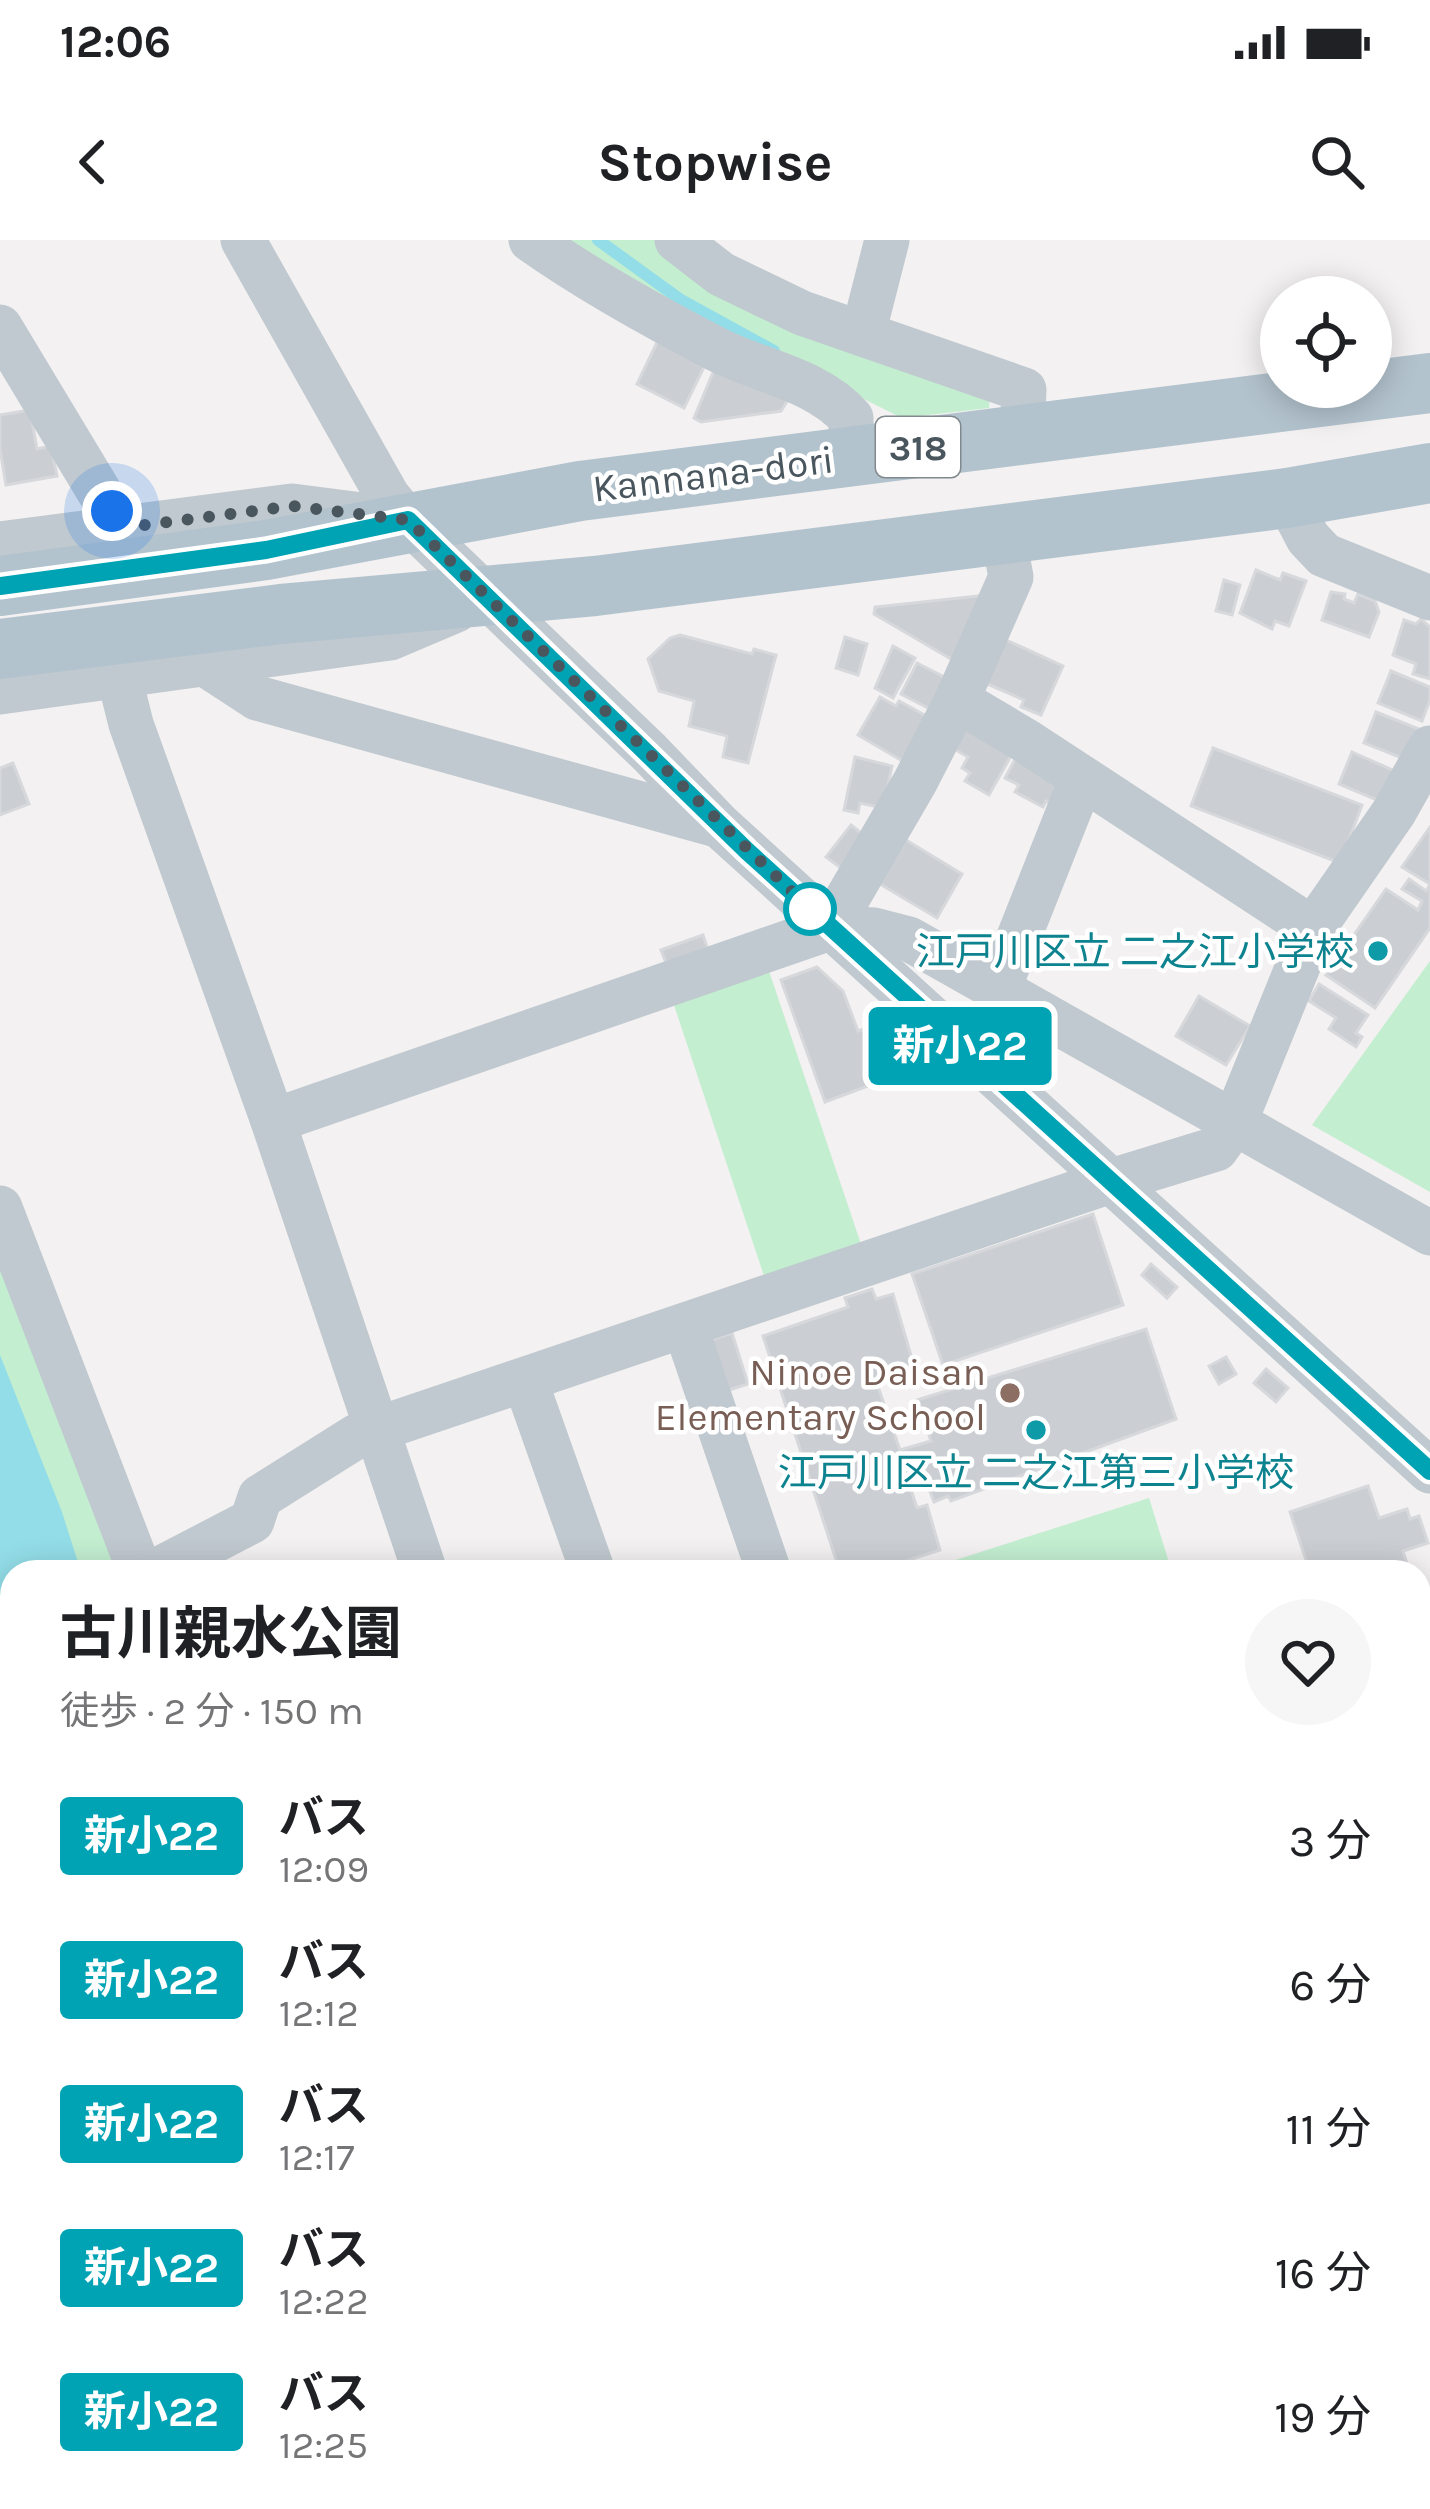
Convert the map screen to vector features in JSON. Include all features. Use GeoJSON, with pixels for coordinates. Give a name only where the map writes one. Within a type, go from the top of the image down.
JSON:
{"type":"FeatureCollection","features":[{"type":"Feature","properties":{"kind":"main road","name":"Kannana-dori"},"geometry":{"type":"LineString","coordinates":[[0,586],[266,550],[580,490],[1430,383]]}},
{"type":"Feature","properties":{"kind":"main road"},"geometry":{"type":"LineString","coordinates":[[0,649],[281,614],[486,598],[1287,498],[1430,473]]}},
{"type":"Feature","properties":{"kind":"street"},"geometry":{"type":"LineString","coordinates":[[244,240],[388,497],[408,520],[720,826],[1430,1471]]}},
{"type":"Feature","properties":{"kind":"street"},"geometry":{"type":"LineString","coordinates":[[531,240],[691,335],[808,385],[841,407],[850,418],[851,455]]}},
{"type":"Feature","properties":{"kind":"street"},"geometry":{"type":"LineString","coordinates":[[676,240],[722,274],[802,313],[1024,389],[1022,434]]}},
{"type":"Feature","properties":{"kind":"street"},"geometry":{"type":"LineString","coordinates":[[863,334],[887,240]]}},
{"type":"Feature","properties":{"kind":"street"},"geometry":{"type":"LineString","coordinates":[[0,327],[121,528]]}},
{"type":"Feature","properties":{"kind":"street"},"geometry":{"type":"LineString","coordinates":[[1287,498],[1308,538],[1324,555],[1430,598]]}},
{"type":"Feature","properties":{"kind":"street"},"geometry":{"type":"LineString","coordinates":[[0,544],[292,506],[408,520]]}},
{"type":"Feature","properties":{"kind":"street"},"geometry":{"type":"LineString","coordinates":[[830,928],[957,700],[1011,577],[1003,534]]}},
{"type":"Feature","properties":{"kind":"street"},"geometry":{"type":"LineString","coordinates":[[0,692],[390,638],[486,598]]}},
{"type":"Feature","properties":{"kind":"street"},"geometry":{"type":"LineString","coordinates":[[208,666],[257,698],[720,826]]}},
{"type":"Feature","properties":{"kind":"street"},"geometry":{"type":"LineString","coordinates":[[119,676],[131,724],[273,1121],[420,1560]]}},
{"type":"Feature","properties":{"kind":"street"},"geometry":{"type":"LineString","coordinates":[[957,700],[1313,929]]}},
{"type":"Feature","properties":{"kind":"street"},"geometry":{"type":"LineString","coordinates":[[177,1560],[252,1521],[260,1497],[357,1436],[1216,1149],[1234,1124],[1313,929],[1394,812],[1430,748]]}},
{"type":"Feature","properties":{"kind":"street"},"geometry":{"type":"LineString","coordinates":[[998,990],[1082,778]]}},
{"type":"Feature","properties":{"kind":"street"},"geometry":{"type":"LineString","coordinates":[[273,1121],[830,928],[874,930],[909,939],[1430,1233]]}},
{"type":"Feature","properties":{"kind":"street"},"geometry":{"type":"LineString","coordinates":[[0,1208],[135,1560]]}},
{"type":"Feature","properties":{"kind":"street"},"geometry":{"type":"LineString","coordinates":[[685,1326],[765,1560]]}},
{"type":"Feature","properties":{"kind":"street"},"geometry":{"type":"LineString","coordinates":[[525,1380],[589,1560]]}},
{"type":"Feature","properties":{"kind":"green space"},"geometry":{"type":"Polygon","coordinates":[[[545,240],[655,240],[708,277],[990,392],[989,408],[902,418],[545,240]]]}},
{"type":"Feature","properties":{"kind":"green space"},"geometry":{"type":"Polygon","coordinates":[[[1430,961],[1430,1192],[1312,1125],[1430,961]]]}},
{"type":"Feature","properties":{"kind":"green space"},"geometry":{"type":"Polygon","coordinates":[[[768,968],[865,1256],[768,1288],[672,999],[768,968]]]}},
{"type":"Feature","properties":{"kind":"green space"},"geometry":{"type":"Polygon","coordinates":[[[0,1232],[129,1560],[0,1560],[0,1232]]]}},
{"type":"Feature","properties":{"kind":"green space"},"geometry":{"type":"Polygon","coordinates":[[[1149,1498],[1168,1560],[955,1560],[1149,1498]]]}},
{"type":"Feature","properties":{"kind":"water"},"geometry":{"type":"Polygon","coordinates":[[[0,1355],[77,1560],[0,1560],[0,1355]]]}},
{"type":"Feature","properties":{"kind":"building"},"geometry":{"type":"Polygon","coordinates":[[[660,336],[708,359],[684,408],[637,384],[660,336]]]}},
{"type":"Feature","properties":{"kind":"building"},"geometry":{"type":"Polygon","coordinates":[[[717,363],[791,395],[781,411],[701,422],[694,418],[717,363]]]}},
{"type":"Feature","properties":{"kind":"building"},"geometry":{"type":"Polygon","coordinates":[[[30,410],[37,449],[51,446],[57,476],[6,485],[0,415],[30,410]]]}},
{"type":"Feature","properties":{"kind":"building"},"geometry":{"type":"Polygon","coordinates":[[[1256,570],[1280,580],[1283,573],[1306,581],[1289,626],[1275,621],[1272,629],[1240,613],[1256,570]]]}},
{"type":"Feature","properties":{"kind":"building"},"geometry":{"type":"Polygon","coordinates":[[[1224,580],[1240,585],[1232,615],[1216,611],[1224,580]]]}},
{"type":"Feature","properties":{"kind":"building"},"geometry":{"type":"Polygon","coordinates":[[[1331,592],[1345,594],[1344,599],[1354,603],[1358,594],[1375,601],[1379,612],[1369,637],[1322,620],[1331,592]]]}},
{"type":"Feature","properties":{"kind":"building"},"geometry":{"type":"Polygon","coordinates":[[[987,595],[958,663],[874,614],[875,607],[987,595]]]}},
{"type":"Feature","properties":{"kind":"building"},"geometry":{"type":"Polygon","coordinates":[[[1421,619],[1430,627],[1430,679],[1413,674],[1416,664],[1393,655],[1404,620],[1416,624],[1421,619]]]}},
{"type":"Feature","properties":{"kind":"building"},"geometry":{"type":"Polygon","coordinates":[[[680,635],[752,654],[754,649],[776,655],[748,763],[723,757],[727,736],[689,726],[694,701],[659,691],[648,659],[680,635]]]}},
{"type":"Feature","properties":{"kind":"building"},"geometry":{"type":"Polygon","coordinates":[[[845,637],[867,644],[858,675],[836,668],[845,637]]]}},
{"type":"Feature","properties":{"kind":"building"},"geometry":{"type":"Polygon","coordinates":[[[1004,639],[1063,666],[1041,715],[1021,707],[1024,700],[985,683],[1004,639]]]}},
{"type":"Feature","properties":{"kind":"building"},"geometry":{"type":"Polygon","coordinates":[[[893,646],[915,658],[893,698],[875,688],[893,646]]]}},
{"type":"Feature","properties":{"kind":"building"},"geometry":{"type":"Polygon","coordinates":[[[917,663],[954,682],[938,713],[901,694],[917,663]]]}},
{"type":"Feature","properties":{"kind":"building"},"geometry":{"type":"Polygon","coordinates":[[[1391,671],[1430,687],[1422,721],[1378,703],[1391,671]]]}},
{"type":"Feature","properties":{"kind":"building"},"geometry":{"type":"Polygon","coordinates":[[[880,697],[896,706],[899,701],[932,719],[906,763],[858,735],[880,697]]]}},
{"type":"Feature","properties":{"kind":"building"},"geometry":{"type":"Polygon","coordinates":[[[1376,712],[1419,729],[1407,760],[1364,743],[1376,712]]]}},
{"type":"Feature","properties":{"kind":"building"},"geometry":{"type":"Polygon","coordinates":[[[959,724],[1016,747],[989,795],[965,781],[970,773],[962,768],[968,757],[947,745],[959,724]]]}},
{"type":"Feature","properties":{"kind":"building"},"geometry":{"type":"Polygon","coordinates":[[[1213,748],[1362,805],[1340,863],[1191,806],[1213,748]]]}},
{"type":"Feature","properties":{"kind":"building"},"geometry":{"type":"Polygon","coordinates":[[[1352,752],[1397,772],[1384,803],[1339,784],[1352,752]]]}},
{"type":"Feature","properties":{"kind":"building"},"geometry":{"type":"Polygon","coordinates":[[[1018,754],[1064,778],[1051,803],[1046,801],[1043,807],[1015,792],[1019,785],[1005,778],[1018,754]]]}},
{"type":"Feature","properties":{"kind":"building"},"geometry":{"type":"Polygon","coordinates":[[[855,757],[892,766],[883,808],[860,803],[858,813],[844,810],[855,757]]]}},
{"type":"Feature","properties":{"kind":"building"},"geometry":{"type":"Polygon","coordinates":[[[13,763],[29,804],[0,815],[0,768],[13,763]]]}},
{"type":"Feature","properties":{"kind":"building"},"geometry":{"type":"Polygon","coordinates":[[[851,825],[870,840],[845,871],[826,857],[851,825]]]}},
{"type":"Feature","properties":{"kind":"building","name":"江戸川区立 二之江小学校"},"geometry":{"type":"Polygon","coordinates":[[[1430,827],[1430,884],[1402,867],[1430,827]]]}},
{"type":"Feature","properties":{"kind":"building"},"geometry":{"type":"Polygon","coordinates":[[[906,840],[962,874],[937,918],[880,884],[906,840]]]}},
{"type":"Feature","properties":{"kind":"building","name":"江戸川区立 二之江小学校"},"geometry":{"type":"Polygon","coordinates":[[[1409,879],[1426,891],[1430,885],[1430,928],[1375,1008],[1326,975],[1386,889],[1418,910],[1422,901],[1402,889],[1409,879]]]}},
{"type":"Feature","properties":{"kind":"building"},"geometry":{"type":"Polygon","coordinates":[[[703,935],[712,962],[671,976],[661,950],[703,935]]]}},
{"type":"Feature","properties":{"kind":"building"},"geometry":{"type":"Polygon","coordinates":[[[817,967],[843,991],[858,1031],[867,1028],[881,1081],[825,1102],[781,980],[817,967]]]}},
{"type":"Feature","properties":{"kind":"building"},"geometry":{"type":"Polygon","coordinates":[[[1319,984],[1368,1015],[1356,1033],[1362,1037],[1356,1047],[1329,1029],[1336,1018],[1309,1001],[1319,984]]]}},
{"type":"Feature","properties":{"kind":"building"},"geometry":{"type":"Polygon","coordinates":[[[1199,996],[1250,1026],[1226,1065],[1176,1036],[1199,996]]]}},
{"type":"Feature","properties":{"kind":"building"},"geometry":{"type":"Polygon","coordinates":[[[1093,1214],[1123,1305],[943,1365],[912,1274],[1093,1214]]]}},
{"type":"Feature","properties":{"kind":"building"},"geometry":{"type":"Polygon","coordinates":[[[1151,1264],[1177,1287],[1167,1298],[1142,1275],[1151,1264]]]}},
{"type":"Feature","properties":{"kind":"building","name":"江戸川区立 二之江第三小学校"},"geometry":{"type":"Polygon","coordinates":[[[872,1289],[876,1299],[893,1294],[915,1369],[876,1381],[900,1450],[931,1441],[917,1400],[1146,1329],[1176,1419],[951,1501],[948,1496],[934,1502],[920,1465],[905,1471],[917,1508],[927,1505],[940,1550],[909,1560],[836,1560],[763,1336],[848,1307],[845,1298],[872,1289]]]}},
{"type":"Feature","properties":{"kind":"building"},"geometry":{"type":"Polygon","coordinates":[[[732,1333],[748,1384],[726,1391],[710,1340],[732,1333]]]}},
{"type":"Feature","properties":{"kind":"building"},"geometry":{"type":"Polygon","coordinates":[[[1226,1357],[1236,1374],[1219,1384],[1209,1366],[1226,1357]]]}},
{"type":"Feature","properties":{"kind":"building"},"geometry":{"type":"Polygon","coordinates":[[[1266,1369],[1288,1388],[1276,1402],[1254,1383],[1266,1369]]]}},
{"type":"Feature","properties":{"kind":"building"},"geometry":{"type":"Polygon","coordinates":[[[1368,1486],[1379,1518],[1407,1509],[1410,1519],[1419,1516],[1428,1543],[1403,1551],[1406,1560],[1306,1560],[1290,1512],[1368,1486]]]}},
{"type":"Feature","properties":{"kind":"waterway"},"geometry":{"type":"LineString","coordinates":[[598,240],[681,300],[774,351]]}},
{"type":"Feature","properties":{"kind":"bus line","name":"新小22"},"geometry":{"type":"LineString","coordinates":[[0,586],[266,550],[408,520],[720,826],[1430,1471]]}},
{"type":"Feature","properties":{"kind":"place","name":"江戸川区立 二之江小学校"},"geometry":{"type":"Point","coordinates":[1378,951]}},
{"type":"Feature","properties":{"kind":"place","name":"Ninoe Daisan Elementary School"},"geometry":{"type":"Point","coordinates":[1010,1393]}},
{"type":"Feature","properties":{"kind":"place","name":"江戸川区立 二之江第三小学校"},"geometry":{"type":"Point","coordinates":[1036,1430]}},
{"type":"Feature","properties":{"kind":"route"},"geometry":{"type":"LineString","coordinates":[[112,511],[121,528],[292,506],[408,520],[810,909]]}}]}
